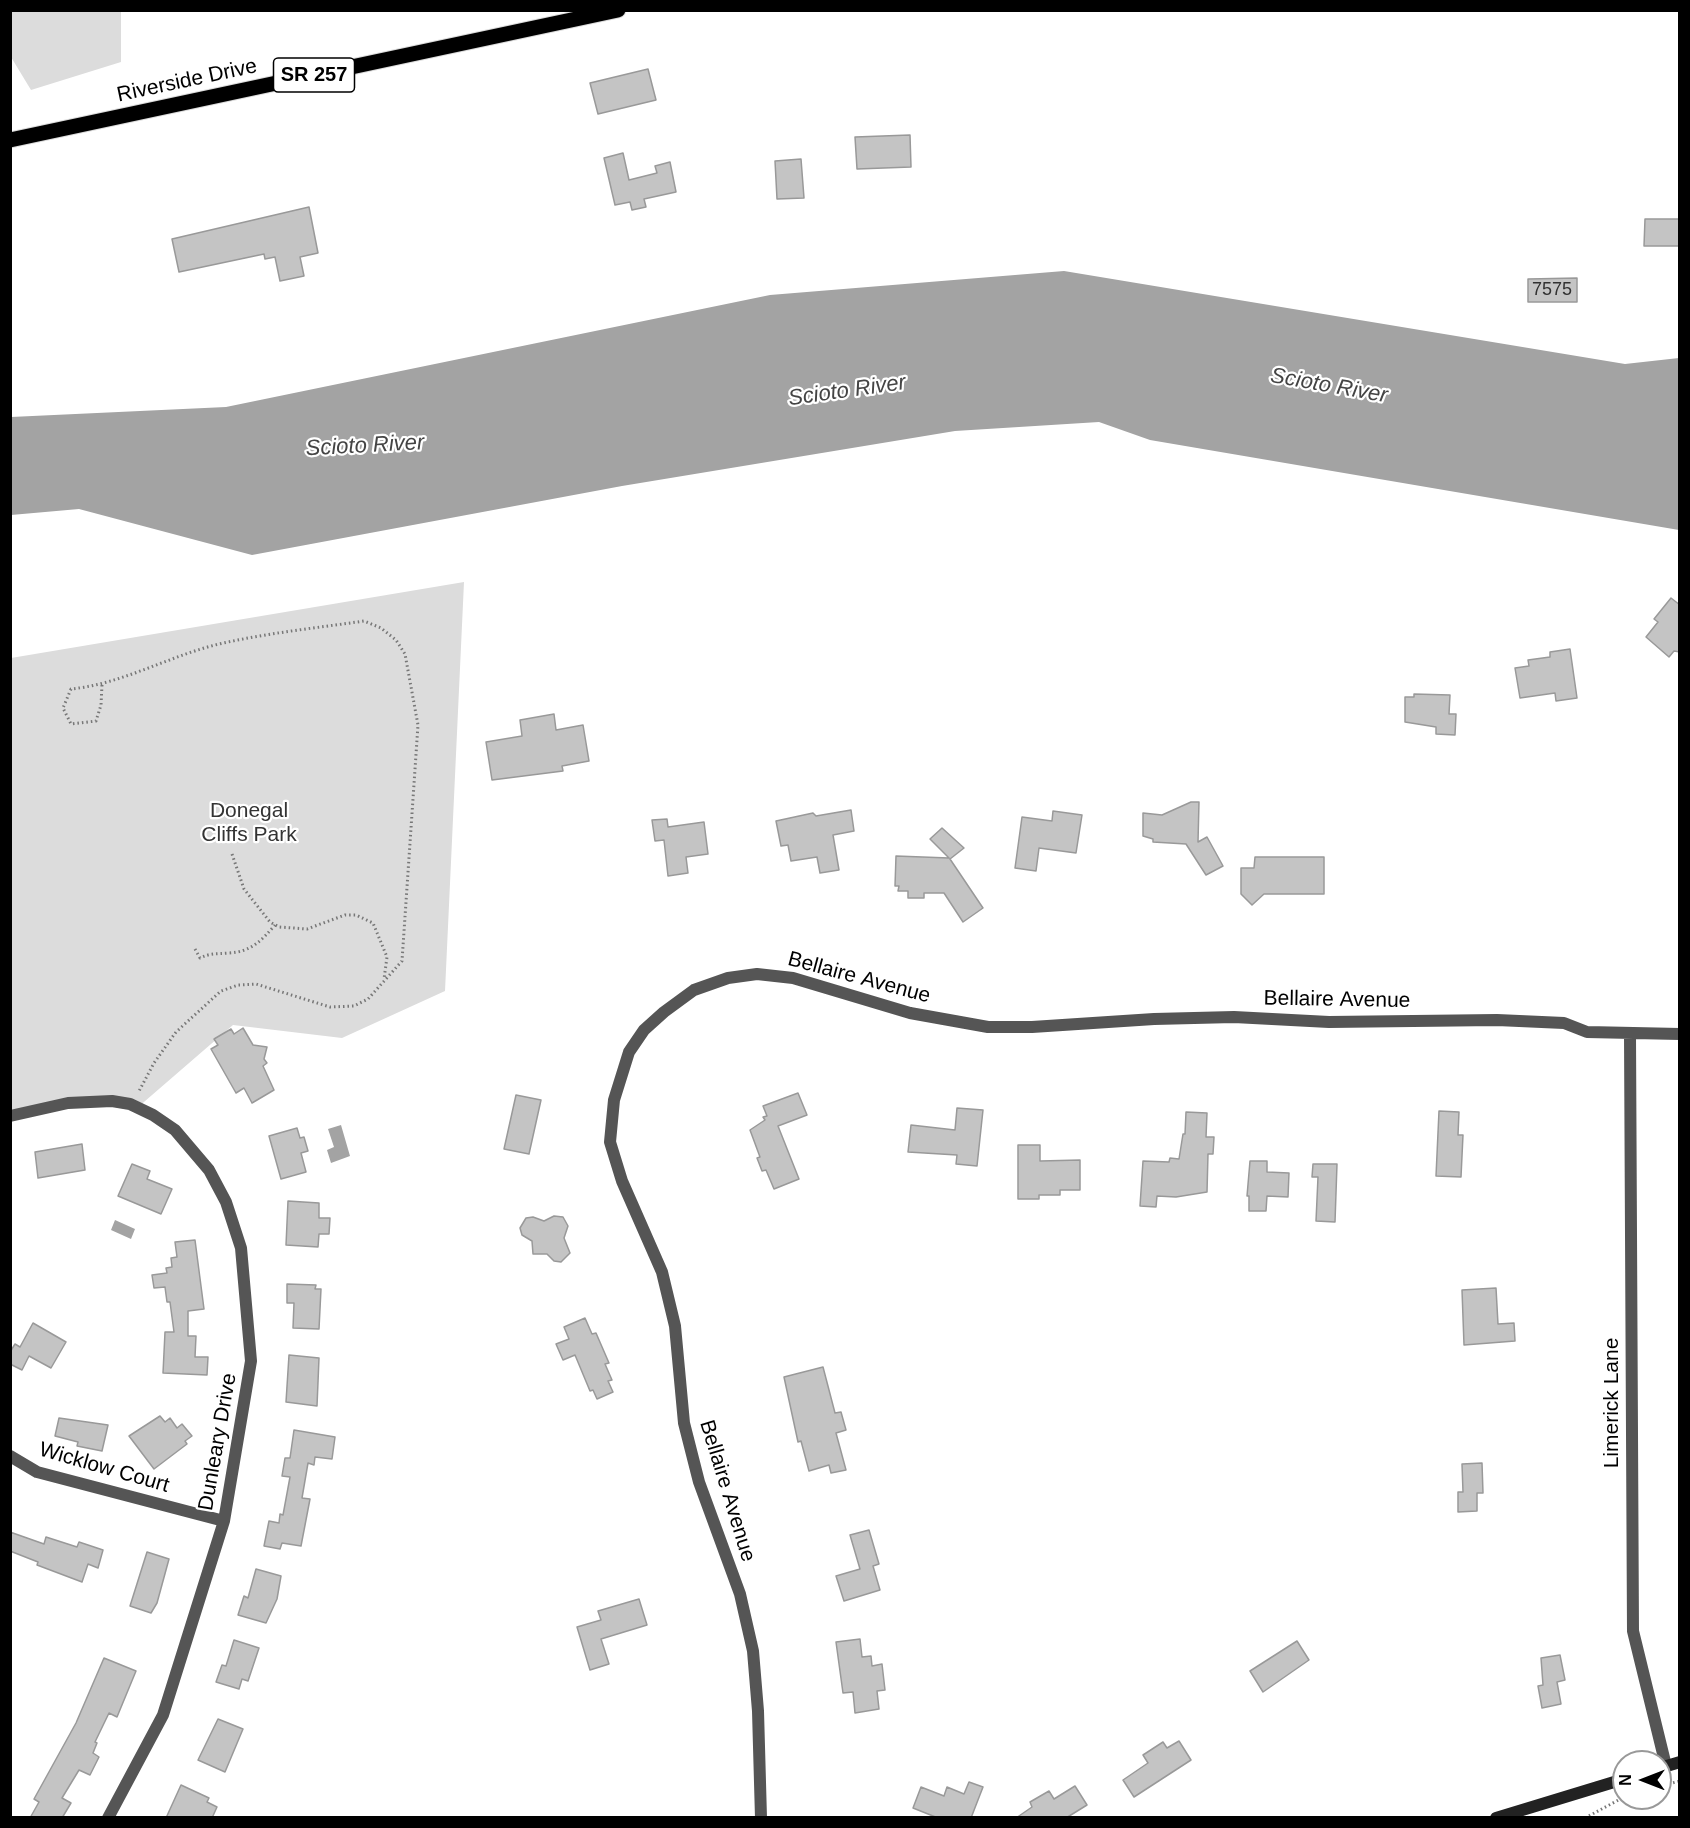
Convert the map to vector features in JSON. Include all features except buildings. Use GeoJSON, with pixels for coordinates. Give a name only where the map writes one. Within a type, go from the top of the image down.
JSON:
{"type":"FeatureCollection","features":[{"type":"Feature","properties":{"kind":"main road","name":"Riverside Drive"},"geometry":{"type":"LineString","coordinates":[[10,140],[618,10]]}},
{"type":"Feature","properties":{"kind":"main road"},"geometry":{"type":"LineString","coordinates":[[1496,1818],[1612,1783]]}},
{"type":"Feature","properties":{"kind":"street","name":"Bellaire Avenue"},"geometry":{"type":"LineString","coordinates":[[761,1818],[758,1702],[753,1652],[743,1606],[699,1482],[684,1423],[675,1326],[662,1272],[622,1181],[610,1142],[614,1100],[629,1052],[644,1030],[664,1012],[694,990],[728,978],[757,974],[793,978],[910,1013],[988,1026],[1032,1027],[1154,1018],[1234,1017],[1329,1022],[1497,1020],[1564,1023],[1587,1032],[1630,1035],[1680,1034]]}},
{"type":"Feature","properties":{"kind":"street","name":"Limerick Lane"},"geometry":{"type":"LineString","coordinates":[[1630,1035],[1633,1631],[1659,1750]]}},
{"type":"Feature","properties":{"kind":"street"},"geometry":{"type":"LineString","coordinates":[[10,1116],[68,1102],[126,1103]]}},
{"type":"Feature","properties":{"kind":"street","name":"Dunleary Drive"},"geometry":{"type":"LineString","coordinates":[[108,1818],[163,1715],[224,1521],[251,1361],[241,1248],[226,1202],[198,1154],[175,1130],[153,1115],[126,1103]]}},
{"type":"Feature","properties":{"kind":"street","name":"Wicklow Court"},"geometry":{"type":"LineString","coordinates":[[10,1456],[37,1472],[224,1521]]}},
{"type":"Feature","properties":{"kind":"path"},"geometry":{"type":"LineString","coordinates":[[102,685],[101,705],[96,721],[71,724],[63,708],[71,689],[102,685],[132,672],[218,644],[364,621],[381,628],[396,640],[405,654],[418,725],[402,961],[368,999],[354,1006],[330,1007],[256,984],[238,984],[221,991],[195,1012],[176,1032],[126,1103]]}},
{"type":"Feature","properties":{"kind":"path"},"geometry":{"type":"LineString","coordinates":[[232,854],[244,889],[262,915],[275,925],[307,929],[345,915],[364,918],[373,923],[387,957],[384,981]]}},
{"type":"Feature","properties":{"kind":"path"},"geometry":{"type":"LineString","coordinates":[[195,949],[200,958],[209,953],[245,951],[261,942],[275,925]]}},
{"type":"Feature","properties":{"kind":"path"},"geometry":{"type":"LineString","coordinates":[[1585,1818],[1612,1803]]}},
{"type":"Feature","properties":{"kind":"green space"},"geometry":{"type":"Polygon","coordinates":[[[11,10],[121,11],[121,62],[31,90],[11,57],[11,10]]]}},
{"type":"Feature","properties":{"kind":"green space","name":"Donegal Cliffs Park"},"geometry":{"type":"Polygon","coordinates":[[[464,582],[445,991],[342,1038],[233,1025],[137,1108],[121,1102],[11,1116],[11,658],[464,582]]]}},
{"type":"Feature","properties":{"kind":"water","name":"Scioto River"},"geometry":{"type":"Polygon","coordinates":[[[1064,271],[1625,364],[1679,358],[1679,530],[1150,440],[1099,422],[955,431],[622,486],[252,555],[79,509],[11,515],[11,417],[226,407],[770,295],[1064,271]]]}},
{"type":"Feature","properties":{"kind":"water"},"geometry":{"type":"Polygon","coordinates":[[[341,1125],[350,1156],[331,1163],[327,1150],[334,1147],[328,1129],[341,1125]]]}},
{"type":"Feature","properties":{"kind":"water"},"geometry":{"type":"Polygon","coordinates":[[[115,1220],[135,1229],[131,1239],[111,1230],[115,1220]]]}}]}
